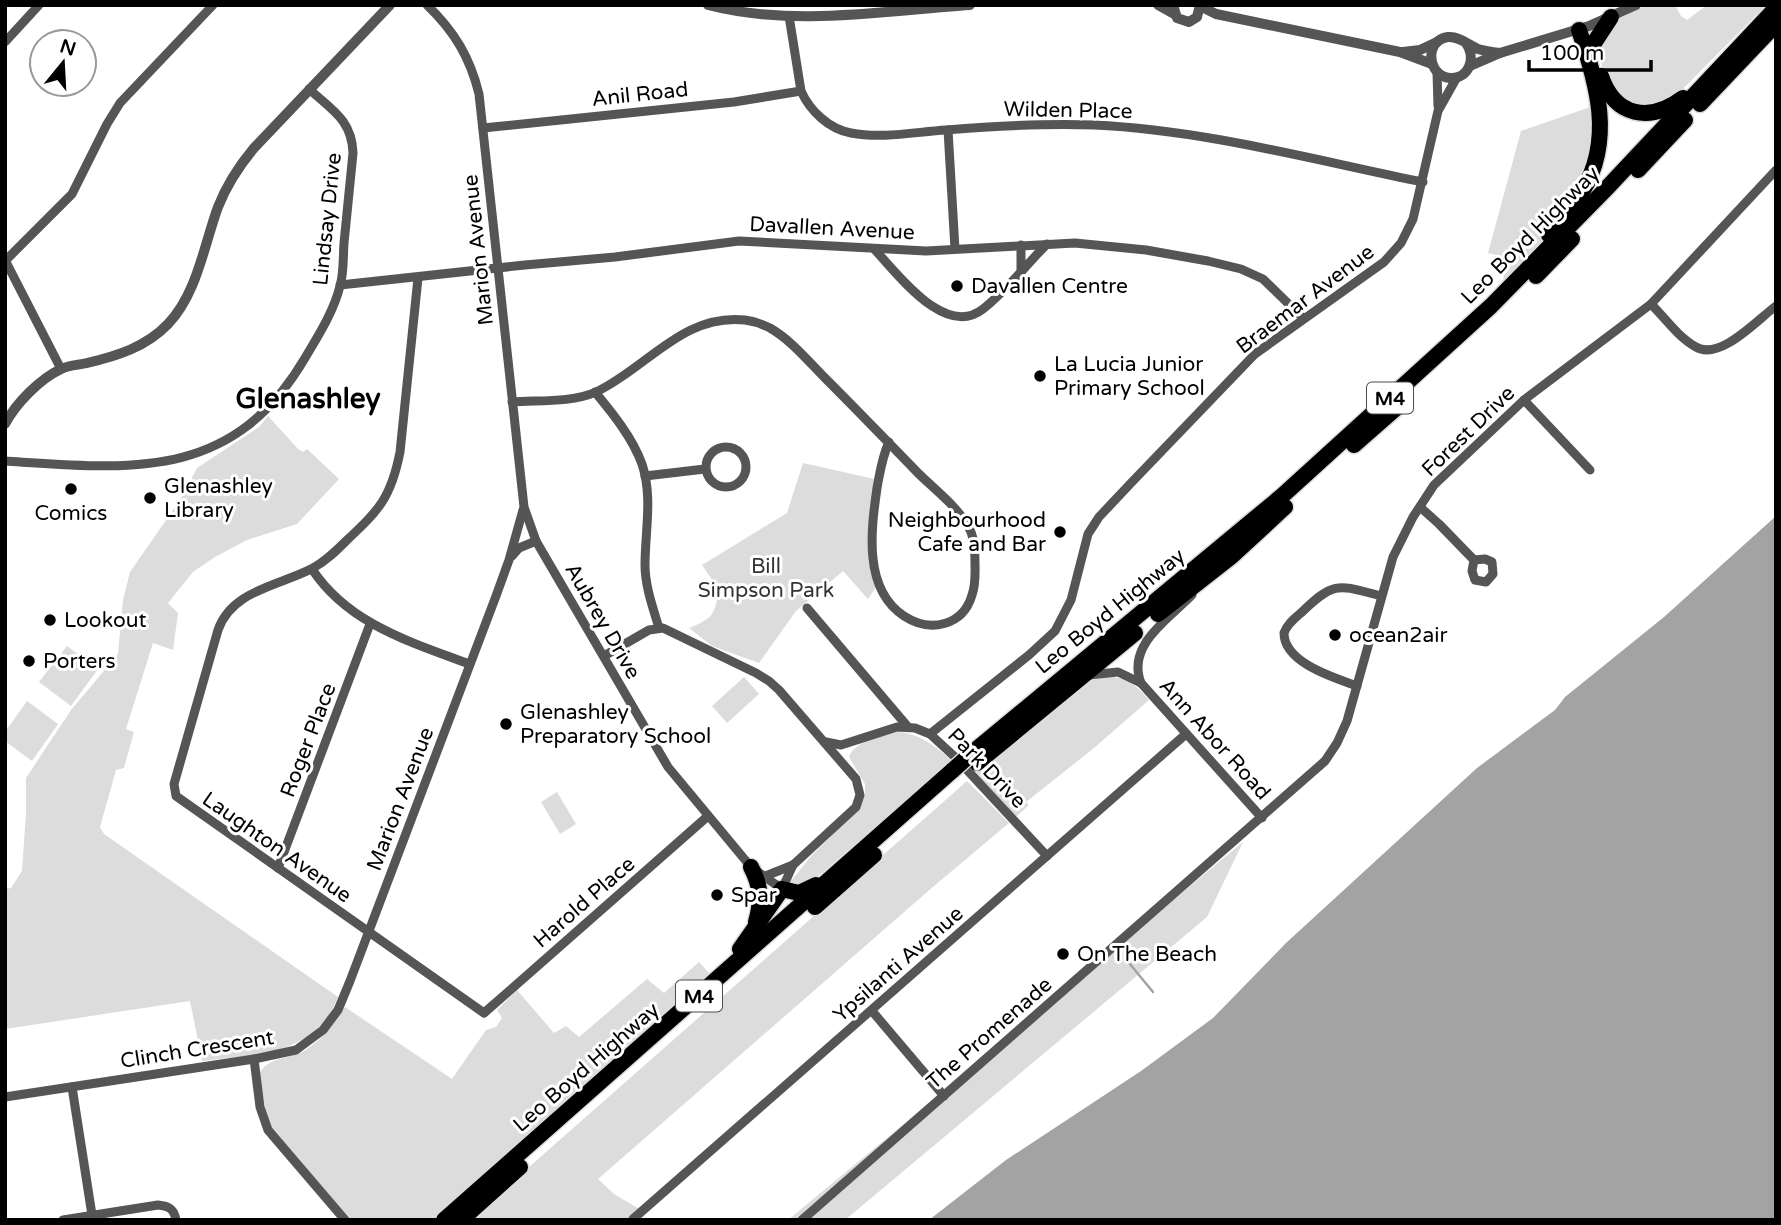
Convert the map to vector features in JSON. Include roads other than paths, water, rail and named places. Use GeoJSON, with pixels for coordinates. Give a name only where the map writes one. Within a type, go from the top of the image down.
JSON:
{"type":"FeatureCollection","features":[{"type":"Feature","properties":{"kind":"highway","name":"Leo Boyd Highway"},"geometry":{"type":"LineString","coordinates":[[461,1220],[975,758],[1282,496],[1444,349],[1517,280],[1605,190],[1776,8]]}},
{"type":"Feature","properties":{"kind":"highway"},"geometry":{"type":"LineString","coordinates":[[1583,35],[1611,17]]}},
{"type":"Feature","properties":{"kind":"highway","name":"Leo Boyd Highway"},"geometry":{"type":"LineString","coordinates":[[975,758],[1232,555],[1514,299],[1776,24]]}},
{"type":"Feature","properties":{"kind":"highway"},"geometry":{"type":"LineString","coordinates":[[1583,35],[1607,90],[1618,104],[1634,112],[1650,114],[1666,109],[1709,78]]}},
{"type":"Feature","properties":{"kind":"highway"},"geometry":{"type":"LineString","coordinates":[[1517,280],[1531,257],[1581,194],[1596,159],[1601,112],[1583,35]]}},
{"type":"Feature","properties":{"kind":"highway","name":"Leo Boyd Highway"},"geometry":{"type":"LineString","coordinates":[[444,1220],[832,877],[956,775]]}},
{"type":"Feature","properties":{"kind":"highway"},"geometry":{"type":"LineString","coordinates":[[743,946],[755,925],[760,903],[757,872]]}},
{"type":"Feature","properties":{"kind":"highway"},"geometry":{"type":"LineString","coordinates":[[702,993],[743,946],[782,889],[799,893],[832,877]]}},
{"type":"Feature","properties":{"kind":"street"},"geometry":{"type":"LineString","coordinates":[[5,42],[39,5]]}},
{"type":"Feature","properties":{"kind":"street"},"geometry":{"type":"LineString","coordinates":[[61,369],[5,260],[72,194],[120,103],[213,5]]}},
{"type":"Feature","properties":{"kind":"street"},"geometry":{"type":"LineString","coordinates":[[5,424],[13,409],[27,394],[61,369],[115,356],[139,346],[158,334],[170,322],[190,288],[219,205],[237,169],[390,5]]}},
{"type":"Feature","properties":{"kind":"street","name":"Marion Avenue"},"geometry":{"type":"LineString","coordinates":[[427,5],[457,37],[479,94],[524,507],[530,528]]}},
{"type":"Feature","properties":{"kind":"street"},"geometry":{"type":"LineString","coordinates":[[708,5],[755,14],[789,16],[970,5]]}},
{"type":"Feature","properties":{"kind":"street"},"geometry":{"type":"LineString","coordinates":[[1158,5],[1174,10],[1184,22],[1192,21],[1199,9],[1400,52],[1434,68],[1448,78],[1457,78],[1470,66],[1500,53],[1583,35]]}},
{"type":"Feature","properties":{"kind":"street"},"geometry":{"type":"LineString","coordinates":[[1611,17],[1636,5]]}},
{"type":"Feature","properties":{"kind":"street","name":"Wilden Place"},"geometry":{"type":"LineString","coordinates":[[789,16],[805,101],[817,115],[848,133],[878,135],[1054,125],[1131,127],[1192,134],[1423,182]]}},
{"type":"Feature","properties":{"kind":"street"},"geometry":{"type":"LineString","coordinates":[[1400,52],[1420,50],[1448,37],[1455,37],[1485,51],[1500,53]]}},
{"type":"Feature","properties":{"kind":"street"},"geometry":{"type":"LineString","coordinates":[[1434,68],[1433,48],[1438,42]]}},
{"type":"Feature","properties":{"kind":"street"},"geometry":{"type":"LineString","coordinates":[[1466,43],[1472,54],[1470,66]]}},
{"type":"Feature","properties":{"kind":"street","name":"Braemar Avenue"},"geometry":{"type":"LineString","coordinates":[[930,734],[1030,655],[1055,631],[1071,600],[1084,544],[1099,517],[1255,354],[1384,262],[1393,252],[1410,226],[1423,182],[1438,111],[1434,68]]}},
{"type":"Feature","properties":{"kind":"street","name":"Braemar Avenue"},"geometry":{"type":"LineString","coordinates":[[1438,111],[1457,78]]}},
{"type":"Feature","properties":{"kind":"street","name":"Lindsay Drive"},"geometry":{"type":"LineString","coordinates":[[5,461],[139,466],[184,458],[230,438],[259,418],[283,392],[318,335],[340,285],[352,137],[343,120],[309,89]]}},
{"type":"Feature","properties":{"kind":"street","name":"Anil Road"},"geometry":{"type":"LineString","coordinates":[[483,128],[734,102],[801,91]]}},
{"type":"Feature","properties":{"kind":"street"},"geometry":{"type":"LineString","coordinates":[[948,130],[955,249]]}},
{"type":"Feature","properties":{"kind":"street","name":"Forest Drive"},"geometry":{"type":"LineString","coordinates":[[1262,818],[1331,753],[1343,730],[1398,545],[1441,478],[1524,400],[1651,304],[1776,170]]}},
{"type":"Feature","properties":{"kind":"street","name":"Davallen Avenue"},"geometry":{"type":"LineString","coordinates":[[340,285],[615,257],[739,241],[875,250],[1086,244],[1146,250],[1241,269],[1272,286],[1303,318]]}},
{"type":"Feature","properties":{"kind":"street"},"geometry":{"type":"LineString","coordinates":[[875,250],[924,300],[941,312],[956,317],[970,316],[983,309],[1047,244]]}},
{"type":"Feature","properties":{"kind":"street"},"geometry":{"type":"LineString","coordinates":[[1021,245],[1021,270]]}},
{"type":"Feature","properties":{"kind":"street","name":"Laughton Avenue"},"geometry":{"type":"LineString","coordinates":[[418,278],[400,452],[386,498],[371,518],[312,569],[241,600],[228,610],[222,619],[174,784],[174,792],[179,800],[484,1013]]}},
{"type":"Feature","properties":{"kind":"street"},"geometry":{"type":"LineString","coordinates":[[1651,304],[1688,341],[1704,350],[1714,350],[1726,345],[1776,306]]}},
{"type":"Feature","properties":{"kind":"street"},"geometry":{"type":"LineString","coordinates":[[512,402],[564,399],[595,392],[689,329],[712,321],[748,320],[770,328],[792,346],[888,442],[962,518],[973,538],[975,581],[972,595],[962,614],[941,626],[923,624],[903,616],[887,598],[875,572],[872,540],[874,512],[882,460],[888,442]]}},
{"type":"Feature","properties":{"kind":"street"},"geometry":{"type":"LineString","coordinates":[[595,392],[629,438],[645,476],[649,504],[645,570],[659,628]]}},
{"type":"Feature","properties":{"kind":"street"},"geometry":{"type":"LineString","coordinates":[[1524,400],[1590,470]]}},
{"type":"Feature","properties":{"kind":"street"},"geometry":{"type":"LineString","coordinates":[[723,447],[738,451],[746,464],[742,480],[728,487],[713,483],[705,469],[709,454],[723,447]]}},
{"type":"Feature","properties":{"kind":"street"},"geometry":{"type":"LineString","coordinates":[[645,476],[705,469]]}},
{"type":"Feature","properties":{"kind":"street","name":"Marion Avenue"},"geometry":{"type":"LineString","coordinates":[[369,933],[509,560],[524,507]]}},
{"type":"Feature","properties":{"kind":"street"},"geometry":{"type":"LineString","coordinates":[[1420,508],[1474,560]]}},
{"type":"Feature","properties":{"kind":"street","name":"Aubrey Drive"},"geometry":{"type":"LineString","coordinates":[[530,528],[660,755],[708,817],[757,872],[782,889]]}},
{"type":"Feature","properties":{"kind":"street"},"geometry":{"type":"LineString","coordinates":[[509,560],[519,548],[536,541]]}},
{"type":"Feature","properties":{"kind":"street","name":"Ann Abor Road"},"geometry":{"type":"LineString","coordinates":[[1142,683],[1137,662],[1140,650],[1232,555]]}},
{"type":"Feature","properties":{"kind":"street"},"geometry":{"type":"LineString","coordinates":[[312,569],[331,592],[370,624],[470,664]]}},
{"type":"Feature","properties":{"kind":"street"},"geometry":{"type":"LineString","coordinates":[[1357,686],[1317,671],[1291,649],[1284,633],[1292,621],[1329,589],[1347,587],[1381,596]]}},
{"type":"Feature","properties":{"kind":"street"},"geometry":{"type":"LineString","coordinates":[[807,608],[908,727]]}},
{"type":"Feature","properties":{"kind":"street","name":"Roger Place"},"geometry":{"type":"LineString","coordinates":[[278,868],[370,624]]}},
{"type":"Feature","properties":{"kind":"street"},"geometry":{"type":"LineString","coordinates":[[604,656],[649,630],[659,628],[688,639],[769,681],[859,784],[860,795],[856,807],[793,865],[782,889]]}},
{"type":"Feature","properties":{"kind":"street","name":"Ann Abor Road"},"geometry":{"type":"LineString","coordinates":[[1080,677],[1118,672],[1142,683],[1262,818]]}},
{"type":"Feature","properties":{"kind":"street"},"geometry":{"type":"LineString","coordinates":[[824,741],[837,746],[890,729],[908,727]]}},
{"type":"Feature","properties":{"kind":"street","name":"Park Drive"},"geometry":{"type":"LineString","coordinates":[[908,727],[930,734],[955,757],[1047,856]]}},
{"type":"Feature","properties":{"kind":"street","name":"Ypsilanti Avenue"},"geometry":{"type":"LineString","coordinates":[[633,1219],[1186,734]]}},
{"type":"Feature","properties":{"kind":"street"},"geometry":{"type":"LineString","coordinates":[[846,767],[845,757],[851,743]]}},
{"type":"Feature","properties":{"kind":"street","name":"Harold Place"},"geometry":{"type":"LineString","coordinates":[[484,1013],[708,817]]}},
{"type":"Feature","properties":{"kind":"street","name":"The Promenade"},"geometry":{"type":"LineString","coordinates":[[802,1220],[1262,818]]}},
{"type":"Feature","properties":{"kind":"street"},"geometry":{"type":"LineString","coordinates":[[757,872],[793,865]]}},
{"type":"Feature","properties":{"kind":"street","name":"Clinch Crescent"},"geometry":{"type":"LineString","coordinates":[[5,1097],[254,1059],[296,1050],[323,1030],[338,1010],[369,933]]}},
{"type":"Feature","properties":{"kind":"street"},"geometry":{"type":"LineString","coordinates":[[872,1011],[944,1096]]}},
{"type":"Feature","properties":{"kind":"street"},"geometry":{"type":"LineString","coordinates":[[254,1059],[260,1107],[268,1130],[345,1220]]}},
{"type":"Feature","properties":{"kind":"street"},"geometry":{"type":"LineString","coordinates":[[72,1087],[92,1215]]}},
{"type":"Feature","properties":{"kind":"street"},"geometry":{"type":"LineString","coordinates":[[64,1220],[159,1205],[170,1208],[176,1220]]}},
{"type":"Feature","properties":{"kind":"waterway"},"geometry":{"type":"LineString","coordinates":[[1125,958],[1153,992]]}},
{"type":"Feature","properties":{"kind":"place","name":"Davallen Centre"},"geometry":{"type":"Point","coordinates":[957,286]}},
{"type":"Feature","properties":{"kind":"place","name":"La Lucia Junior Primary School"},"geometry":{"type":"Point","coordinates":[1040,376]}},
{"type":"Feature","properties":{"kind":"place","name":"Comics"},"geometry":{"type":"Point","coordinates":[71,489]}},
{"type":"Feature","properties":{"kind":"place","name":"Glenashley Library"},"geometry":{"type":"Point","coordinates":[150,498]}},
{"type":"Feature","properties":{"kind":"place","name":"Neighbourhood Cafe and Bar"},"geometry":{"type":"Point","coordinates":[1060,532]}},
{"type":"Feature","properties":{"kind":"place","name":"Lookout"},"geometry":{"type":"Point","coordinates":[50,620]}},
{"type":"Feature","properties":{"kind":"place","name":"ocean2air"},"geometry":{"type":"Point","coordinates":[1335,635]}},
{"type":"Feature","properties":{"kind":"place","name":"Porters"},"geometry":{"type":"Point","coordinates":[29,661]}},
{"type":"Feature","properties":{"kind":"place","name":"Glenashley Preparatory School"},"geometry":{"type":"Point","coordinates":[506,724]}},
{"type":"Feature","properties":{"kind":"place","name":"Spar"},"geometry":{"type":"Point","coordinates":[717,895]}},
{"type":"Feature","properties":{"kind":"place","name":"On The Beach"},"geometry":{"type":"Point","coordinates":[1063,954]}},
{"type":"Feature","properties":{"kind":"district","name":"Glenashley"},"geometry":{"type":"Point","coordinates":[308,398]}},
{"type":"Feature","properties":{"kind":"park label","name":"Bill Simpson Park"},"geometry":{"type":"Point","coordinates":[766,578]}}]}
